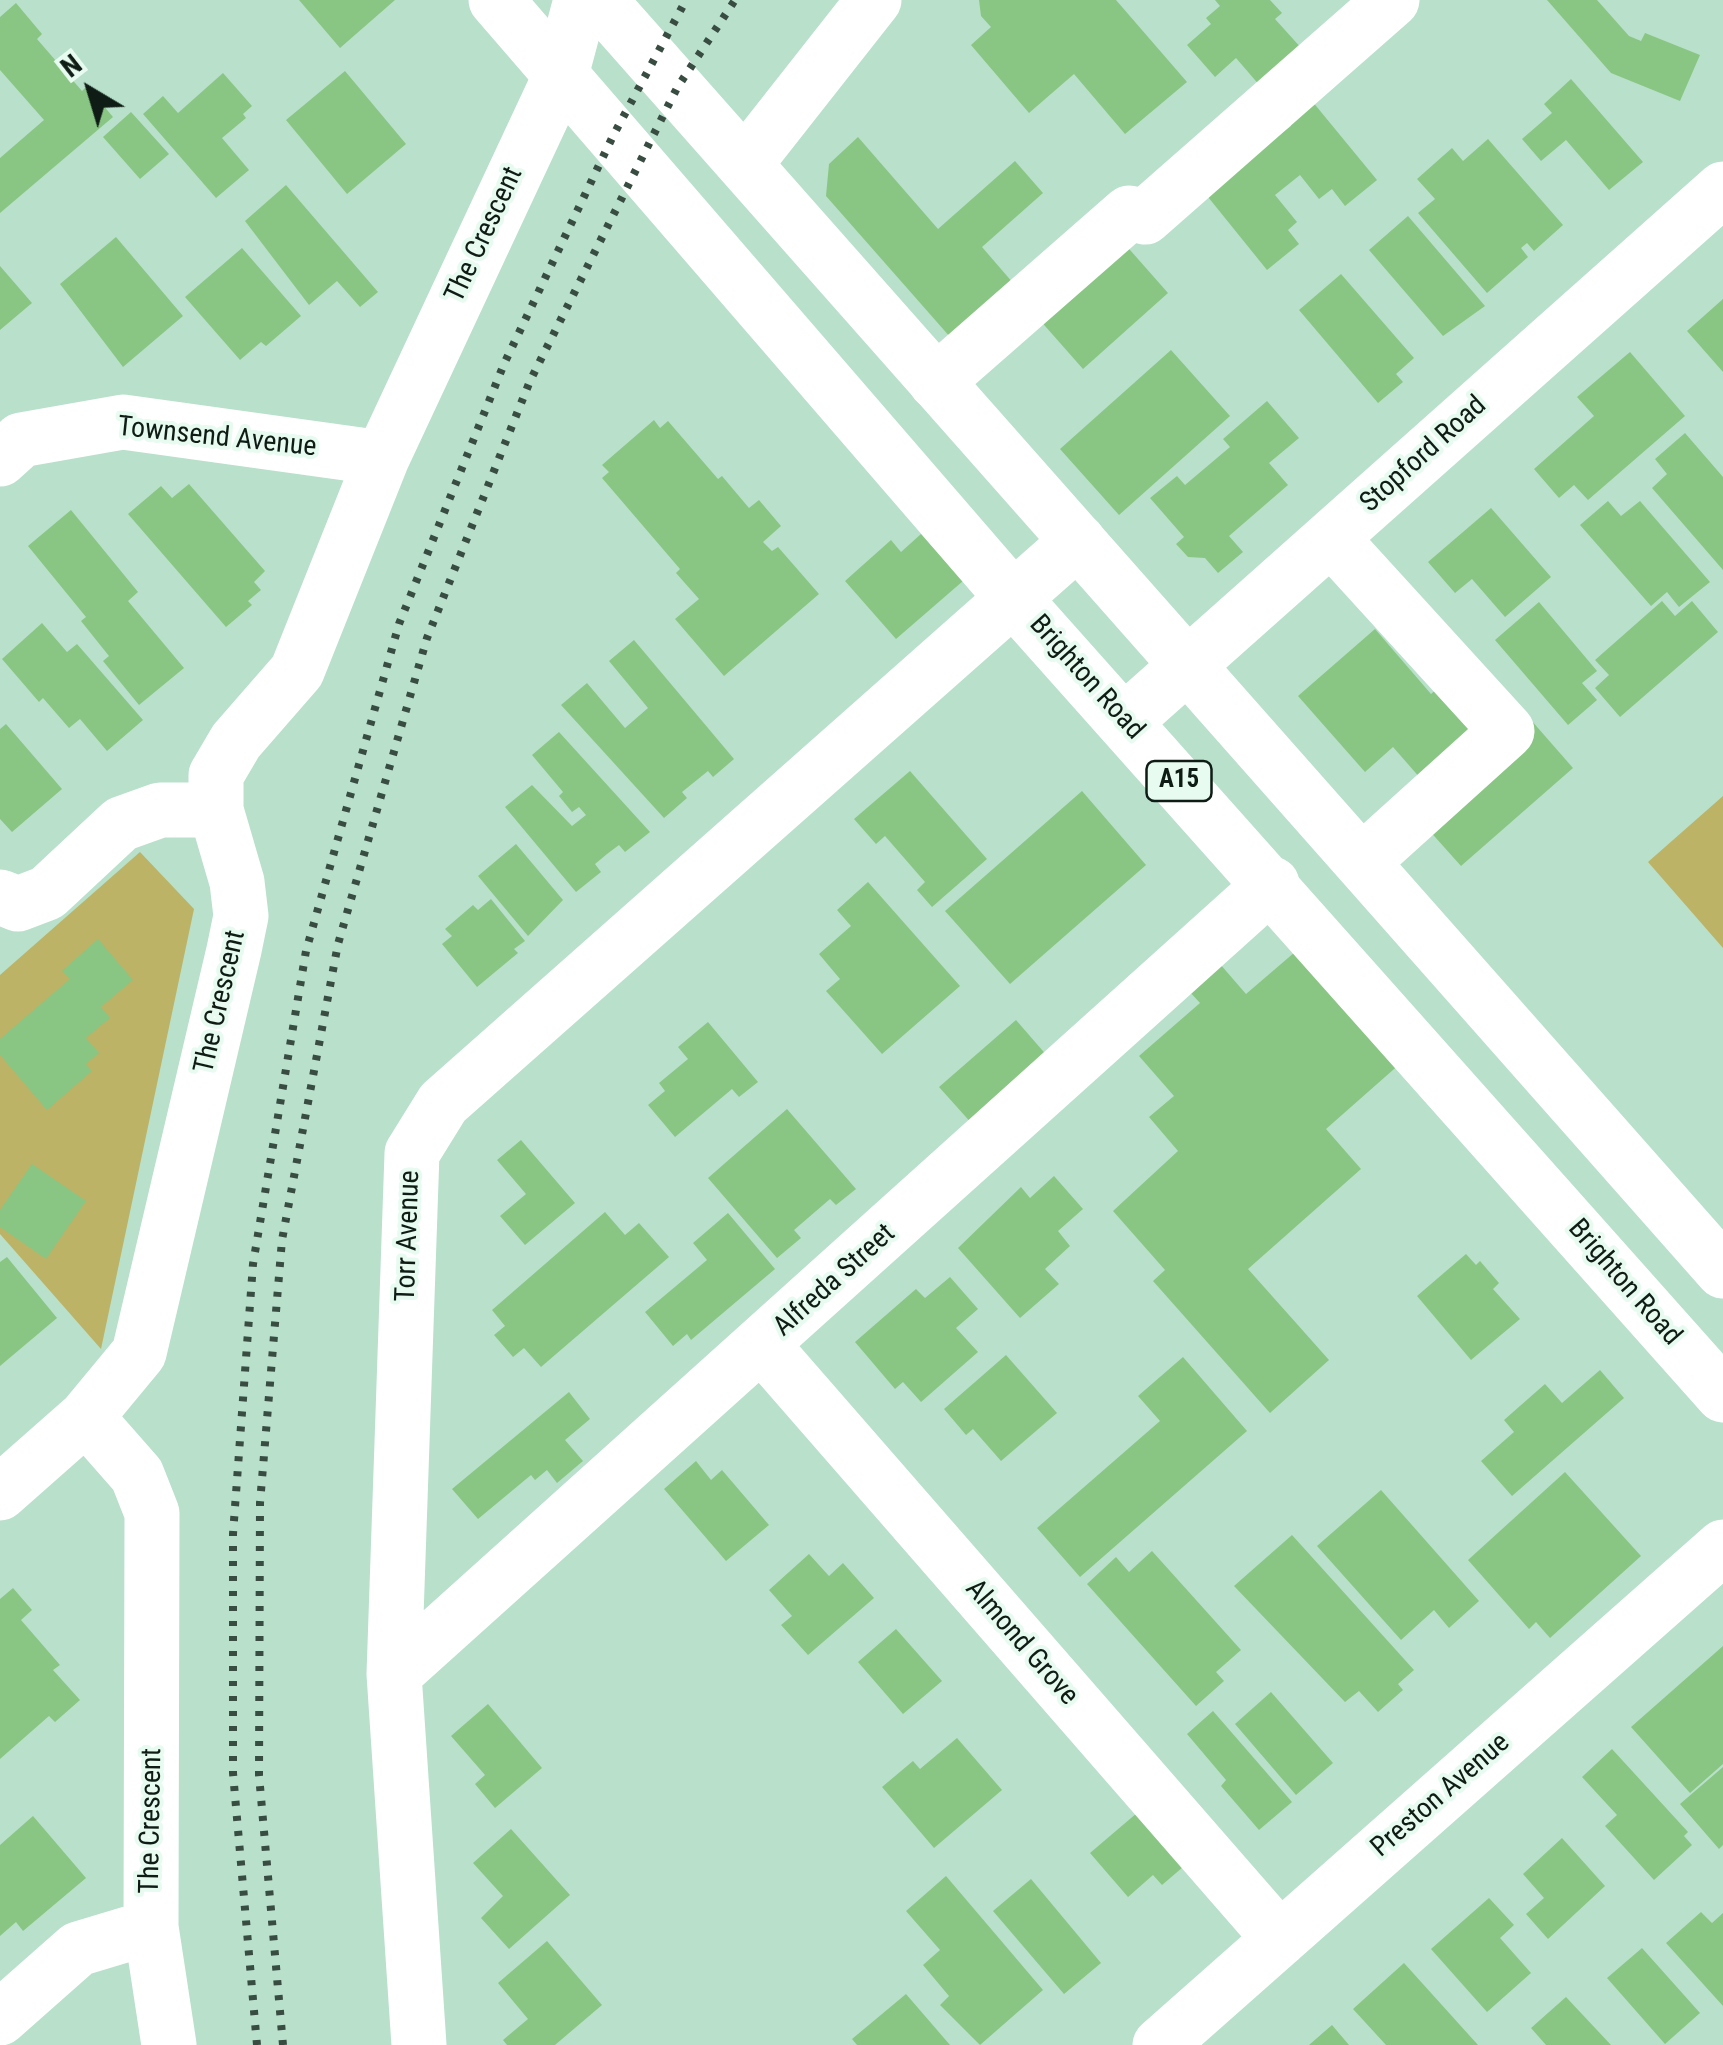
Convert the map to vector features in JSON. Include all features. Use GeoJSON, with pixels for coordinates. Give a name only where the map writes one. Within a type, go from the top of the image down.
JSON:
{"type":"FeatureCollection","features":[{"type":"Feature","properties":{"kind":"street","name":"Brighton Road"},"geometry":{"type":"LineString","coordinates":[[496,0],[1013,598],[1272,884],[1723,1395]]}},
{"type":"Feature","properties":{"kind":"street","name":"The Crescent"},"geometry":{"type":"LineString","coordinates":[[169,2045],[151,1928],[152,1514],[137,1475],[86,1417],[139,1352],[234,950],[240,916],[238,882],[216,810],[216,775],[236,741],[297,671],[382,458],[562,75],[582,0]]}},
{"type":"Feature","properties":{"kind":"street"},"geometry":{"type":"LineString","coordinates":[[599,0],[1723,1271]]}},
{"type":"Feature","properties":{"kind":"street"},"geometry":{"type":"LineString","coordinates":[[744,164],[874,0]]}},
{"type":"Feature","properties":{"kind":"street"},"geometry":{"type":"LineString","coordinates":[[936,382],[1129,214],[1145,216],[1392,0]]}},
{"type":"Feature","properties":{"kind":"street","name":"Stopford Road"},"geometry":{"type":"LineString","coordinates":[[1126,721],[1723,189]]}},
{"type":"Feature","properties":{"kind":"street","name":"Townsend Avenue"},"geometry":{"type":"LineString","coordinates":[[0,459],[21,440],[123,422],[382,458]]}},
{"type":"Feature","properties":{"kind":"street"},"geometry":{"type":"LineString","coordinates":[[1331,538],[1507,731],[1362,861]]}},
{"type":"Feature","properties":{"kind":"street","name":"Torr Avenue"},"geometry":{"type":"LineString","coordinates":[[419,2045],[394,1674],[412,1153],[443,1103],[1078,541]]}},
{"type":"Feature","properties":{"kind":"street"},"geometry":{"type":"LineString","coordinates":[[0,897],[18,904],[47,892],[122,824],[160,810],[216,810]]}},
{"type":"Feature","properties":{"kind":"street","name":"Alfreda Street"},"geometry":{"type":"LineString","coordinates":[[394,1674],[1272,884]]}},
{"type":"Feature","properties":{"kind":"street","name":"Almond Grove"},"geometry":{"type":"LineString","coordinates":[[763,1346],[1280,1939]]}},
{"type":"Feature","properties":{"kind":"street"},"geometry":{"type":"LineString","coordinates":[[0,1492],[86,1417]]}},
{"type":"Feature","properties":{"kind":"street","name":"Preston Avenue"},"geometry":{"type":"LineString","coordinates":[[1160,2045],[1723,1547]]}},
{"type":"Feature","properties":{"kind":"street"},"geometry":{"type":"LineString","coordinates":[[0,2018],[78,1948],[151,1928]]}},
{"type":"Feature","properties":{"kind":"shaded area"},"geometry":{"type":"Polygon","coordinates":[[[1723,796],[1723,948],[1648,862],[1723,796]]]}},
{"type":"Feature","properties":{"kind":"shaded area"},"geometry":{"type":"Polygon","coordinates":[[[140,852],[194,909],[101,1349],[0,1234],[0,975],[140,852]]]}},
{"type":"Feature","properties":{"kind":"building"},"geometry":{"type":"Polygon","coordinates":[[[299,0],[395,0],[340,48],[299,0]]]}},
{"type":"Feature","properties":{"kind":"building"},"geometry":{"type":"Polygon","coordinates":[[[979,0],[1116,0],[1187,82],[1125,134],[1074,74],[1029,113],[971,45],[991,27],[981,16],[979,0]]]}},
{"type":"Feature","properties":{"kind":"building"},"geometry":{"type":"Polygon","coordinates":[[[1215,0],[1270,0],[1282,13],[1275,19],[1303,50],[1261,87],[1236,58],[1215,77],[1187,45],[1211,24],[1206,18],[1220,6],[1215,0]]]}},
{"type":"Feature","properties":{"kind":"building"},"geometry":{"type":"Polygon","coordinates":[[[1547,0],[1597,0],[1629,36],[1641,41],[1645,33],[1700,55],[1680,101],[1611,73],[1547,0]]]}},
{"type":"Feature","properties":{"kind":"building"},"geometry":{"type":"Polygon","coordinates":[[[16,3],[42,34],[37,39],[82,91],[87,86],[113,117],[0,213],[0,158],[44,120],[0,70],[0,17],[16,3]]]}},
{"type":"Feature","properties":{"kind":"building"},"geometry":{"type":"Polygon","coordinates":[[[345,71],[406,144],[347,194],[286,120],[345,71]]]}},
{"type":"Feature","properties":{"kind":"building"},"geometry":{"type":"Polygon","coordinates":[[[223,73],[252,106],[243,114],[246,118],[222,138],[249,170],[216,198],[143,114],[163,96],[178,113],[223,73]]]}},
{"type":"Feature","properties":{"kind":"building"},"geometry":{"type":"Polygon","coordinates":[[[1571,79],[1643,162],[1609,190],[1566,140],[1541,161],[1522,139],[1552,113],[1544,104],[1571,79]]]}},
{"type":"Feature","properties":{"kind":"building"},"geometry":{"type":"Polygon","coordinates":[[[1312,101],[1377,180],[1345,206],[1332,189],[1319,199],[1300,175],[1275,195],[1297,222],[1288,230],[1299,244],[1267,270],[1204,192],[1291,126],[1288,121],[1312,101]]]}},
{"type":"Feature","properties":{"kind":"building"},"geometry":{"type":"Polygon","coordinates":[[[131,112],[169,154],[140,179],[103,137],[131,112]]]}},
{"type":"Feature","properties":{"kind":"building"},"geometry":{"type":"Polygon","coordinates":[[[858,137],[938,229],[1015,161],[1043,193],[982,247],[1020,291],[958,346],[826,196],[829,164],[858,137]]]}},
{"type":"Feature","properties":{"kind":"building"},"geometry":{"type":"Polygon","coordinates":[[[1488,139],[1563,225],[1534,251],[1527,243],[1521,248],[1528,257],[1487,293],[1418,213],[1435,199],[1417,179],[1452,148],[1463,161],[1488,139]]]}},
{"type":"Feature","properties":{"kind":"building"},"geometry":{"type":"Polygon","coordinates":[[[286,185],[378,292],[360,307],[337,281],[309,305],[245,221],[286,185]]]}},
{"type":"Feature","properties":{"kind":"building"},"geometry":{"type":"Polygon","coordinates":[[[1408,216],[1485,306],[1443,336],[1369,250],[1408,216]]]}},
{"type":"Feature","properties":{"kind":"building"},"geometry":{"type":"Polygon","coordinates":[[[116,237],[183,316],[123,367],[60,284],[116,237]]]}},
{"type":"Feature","properties":{"kind":"building"},"geometry":{"type":"Polygon","coordinates":[[[1123,242],[1168,293],[1083,369],[1038,318],[1123,242]]]}},
{"type":"Feature","properties":{"kind":"building"},"geometry":{"type":"Polygon","coordinates":[[[242,248],[301,316],[266,346],[261,342],[240,360],[185,297],[242,248]]]}},
{"type":"Feature","properties":{"kind":"building"},"geometry":{"type":"Polygon","coordinates":[[[0,266],[32,303],[0,330],[0,266]]]}},
{"type":"Feature","properties":{"kind":"building"},"geometry":{"type":"Polygon","coordinates":[[[1341,274],[1414,358],[1396,374],[1403,382],[1378,403],[1299,310],[1341,274]]]}},
{"type":"Feature","properties":{"kind":"building"},"geometry":{"type":"Polygon","coordinates":[[[1723,299],[1723,372],[1687,331],[1723,299]]]}},
{"type":"Feature","properties":{"kind":"building"},"geometry":{"type":"Polygon","coordinates":[[[1171,350],[1230,416],[1119,515],[1060,449],[1171,350]]]}},
{"type":"Feature","properties":{"kind":"building"},"geometry":{"type":"Polygon","coordinates":[[[1630,352],[1685,416],[1588,500],[1574,485],[1559,498],[1534,469],[1594,416],[1577,397],[1630,352]]]}},
{"type":"Feature","properties":{"kind":"building"},"geometry":{"type":"Polygon","coordinates":[[[1267,401],[1299,438],[1269,463],[1288,485],[1229,536],[1243,552],[1218,573],[1205,558],[1188,557],[1176,544],[1184,537],[1150,498],[1177,476],[1185,485],[1230,447],[1223,439],[1267,401]]]}},
{"type":"Feature","properties":{"kind":"building"},"geometry":{"type":"Polygon","coordinates":[[[654,420],[660,428],[668,421],[749,508],[759,500],[781,526],[763,542],[772,551],[778,547],[819,594],[724,676],[675,619],[699,599],[676,573],[680,569],[602,478],[609,472],[602,465],[654,420]]]}},
{"type":"Feature","properties":{"kind":"building"},"geometry":{"type":"Polygon","coordinates":[[[1685,433],[1723,477],[1723,570],[1652,488],[1667,474],[1655,459],[1685,433]]]}},
{"type":"Feature","properties":{"kind":"building"},"geometry":{"type":"Polygon","coordinates":[[[189,484],[265,571],[254,582],[261,590],[248,601],[252,605],[226,627],[128,514],[161,486],[172,498],[189,484]]]}},
{"type":"Feature","properties":{"kind":"building"},"geometry":{"type":"Polygon","coordinates":[[[1608,501],[1621,516],[1640,501],[1710,582],[1679,607],[1667,592],[1651,606],[1580,525],[1608,501]]]}},
{"type":"Feature","properties":{"kind":"building"},"geometry":{"type":"Polygon","coordinates":[[[1491,508],[1551,577],[1505,617],[1472,579],[1455,593],[1428,562],[1491,508]]]}},
{"type":"Feature","properties":{"kind":"building"},"geometry":{"type":"Polygon","coordinates":[[[71,510],[138,592],[128,601],[184,668],[139,705],[103,661],[109,656],[81,621],[86,617],[28,546],[71,510]]]}},
{"type":"Feature","properties":{"kind":"building"},"geometry":{"type":"Polygon","coordinates":[[[921,534],[963,581],[896,639],[845,581],[891,540],[901,552],[921,534]]]}},
{"type":"Feature","properties":{"kind":"building"},"geometry":{"type":"Polygon","coordinates":[[[1662,601],[1675,616],[1692,601],[1718,632],[1620,717],[1595,688],[1609,675],[1595,660],[1662,601]]]}},
{"type":"Feature","properties":{"kind":"building"},"geometry":{"type":"Polygon","coordinates":[[[1539,602],[1597,671],[1582,683],[1597,700],[1568,725],[1495,640],[1539,602]]]}},
{"type":"Feature","properties":{"kind":"building"},"geometry":{"type":"Polygon","coordinates":[[[42,623],[67,652],[77,644],[143,720],[107,751],[80,719],[69,728],[43,698],[39,702],[2,659],[42,623]]]}},
{"type":"Feature","properties":{"kind":"building"},"geometry":{"type":"Polygon","coordinates":[[[1375,629],[1431,694],[1438,688],[1483,740],[1428,787],[1393,747],[1365,772],[1298,696],[1375,629]]]}},
{"type":"Feature","properties":{"kind":"building"},"geometry":{"type":"Polygon","coordinates":[[[634,640],[734,759],[713,777],[708,771],[682,792],[687,798],[664,818],[561,705],[587,683],[625,728],[648,708],[609,661],[634,640]]]}},
{"type":"Feature","properties":{"kind":"building"},"geometry":{"type":"Polygon","coordinates":[[[1531,720],[1573,768],[1461,866],[1427,828],[1531,720]]]}},
{"type":"Feature","properties":{"kind":"building"},"geometry":{"type":"Polygon","coordinates":[[[6,724],[62,789],[12,832],[0,819],[0,729],[6,724]]]}},
{"type":"Feature","properties":{"kind":"building"},"geometry":{"type":"Polygon","coordinates":[[[559,732],[650,832],[625,852],[619,845],[607,854],[595,864],[601,872],[576,892],[505,807],[532,785],[572,826],[586,815],[579,807],[572,812],[559,796],[563,792],[532,755],[559,732]]]}},
{"type":"Feature","properties":{"kind":"building"},"geometry":{"type":"Polygon","coordinates":[[[910,771],[987,859],[932,907],[917,890],[925,882],[885,836],[876,844],[854,819],[910,771]]]}},
{"type":"Feature","properties":{"kind":"building"},"geometry":{"type":"Polygon","coordinates":[[[1082,791],[1146,865],[1010,984],[945,911],[1082,791]]]}},
{"type":"Feature","properties":{"kind":"building"},"geometry":{"type":"Polygon","coordinates":[[[516,844],[563,900],[528,936],[478,876],[516,844]]]}},
{"type":"Feature","properties":{"kind":"building"},"geometry":{"type":"Polygon","coordinates":[[[868,882],[960,986],[882,1054],[826,991],[840,979],[819,954],[851,926],[837,910],[868,882]]]}},
{"type":"Feature","properties":{"kind":"building"},"geometry":{"type":"Polygon","coordinates":[[[491,899],[525,941],[514,949],[518,953],[477,987],[442,944],[452,936],[445,929],[473,905],[478,910],[491,899]]]}},
{"type":"Feature","properties":{"kind":"building"},"geometry":{"type":"Polygon","coordinates":[[[98,939],[133,980],[101,1007],[110,1018],[86,1038],[99,1053],[86,1064],[92,1071],[47,1110],[0,1055],[0,1039],[70,979],[62,971],[98,939]]]}},
{"type":"Feature","properties":{"kind":"building"},"geometry":{"type":"Polygon","coordinates":[[[1302,946],[1402,1062],[1326,1129],[1361,1169],[1248,1269],[1329,1360],[1270,1413],[1153,1281],[1165,1270],[1113,1211],[1178,1151],[1149,1117],[1174,1096],[1139,1056],[1200,1003],[1189,991],[1220,964],[1246,994],[1302,946]]]}},
{"type":"Feature","properties":{"kind":"building"},"geometry":{"type":"Polygon","coordinates":[[[1016,1020],[1049,1058],[974,1126],[939,1087],[1016,1020]]]}},
{"type":"Feature","properties":{"kind":"building"},"geometry":{"type":"Polygon","coordinates":[[[708,1022],[758,1082],[739,1097],[732,1089],[675,1137],[648,1105],[665,1091],[659,1083],[688,1059],[678,1047],[708,1022]]]}},
{"type":"Feature","properties":{"kind":"building"},"geometry":{"type":"Polygon","coordinates":[[[787,1109],[856,1189],[836,1205],[830,1199],[794,1230],[801,1238],[777,1258],[708,1178],[787,1109]]]}},
{"type":"Feature","properties":{"kind":"building"},"geometry":{"type":"Polygon","coordinates":[[[521,1140],[575,1203],[525,1245],[500,1216],[526,1194],[497,1160],[521,1140]]]}},
{"type":"Feature","properties":{"kind":"building"},"geometry":{"type":"Polygon","coordinates":[[[32,1164],[86,1201],[46,1259],[0,1227],[0,1210],[32,1164]]]}},
{"type":"Feature","properties":{"kind":"building"},"geometry":{"type":"Polygon","coordinates":[[[1054,1176],[1083,1209],[1058,1231],[1070,1246],[1045,1269],[1059,1284],[1020,1318],[958,1248],[1021,1187],[1030,1198],[1054,1176]]]}},
{"type":"Feature","properties":{"kind":"building"},"geometry":{"type":"Polygon","coordinates":[[[605,1212],[625,1235],[639,1223],[669,1257],[541,1367],[524,1348],[513,1357],[494,1335],[505,1326],[492,1310],[605,1212]]]}},
{"type":"Feature","properties":{"kind":"building"},"geometry":{"type":"Polygon","coordinates":[[[728,1213],[775,1269],[691,1340],[687,1334],[673,1346],[645,1312],[707,1260],[693,1243],[728,1213]]]}},
{"type":"Feature","properties":{"kind":"building"},"geometry":{"type":"Polygon","coordinates":[[[1466,1254],[1476,1265],[1480,1261],[1499,1283],[1493,1289],[1520,1319],[1471,1360],[1417,1296],[1466,1254]]]}},
{"type":"Feature","properties":{"kind":"building"},"geometry":{"type":"Polygon","coordinates":[[[7,1257],[57,1318],[0,1366],[0,1262],[7,1257]]]}},
{"type":"Feature","properties":{"kind":"building"},"geometry":{"type":"Polygon","coordinates":[[[950,1277],[978,1309],[956,1328],[978,1352],[921,1402],[903,1382],[895,1389],[855,1342],[916,1289],[925,1298],[950,1277]]]}},
{"type":"Feature","properties":{"kind":"building"},"geometry":{"type":"Polygon","coordinates":[[[1006,1355],[1057,1413],[1001,1461],[973,1429],[966,1435],[944,1409],[1006,1355]]]}},
{"type":"Feature","properties":{"kind":"building"},"geometry":{"type":"Polygon","coordinates":[[[1183,1357],[1247,1431],[1080,1577],[1037,1528],[1160,1421],[1138,1396],[1183,1357]]]}},
{"type":"Feature","properties":{"kind":"building"},"geometry":{"type":"Polygon","coordinates":[[[1600,1370],[1624,1398],[1512,1496],[1481,1461],[1514,1432],[1504,1420],[1545,1384],[1562,1403],[1600,1370]]]}},
{"type":"Feature","properties":{"kind":"building"},"geometry":{"type":"Polygon","coordinates":[[[569,1392],[590,1419],[565,1440],[583,1461],[557,1483],[547,1470],[535,1480],[531,1475],[478,1519],[452,1489],[569,1392]]]}},
{"type":"Feature","properties":{"kind":"building"},"geometry":{"type":"Polygon","coordinates":[[[696,1461],[711,1480],[722,1470],[769,1525],[726,1561],[664,1489],[696,1461]]]}},
{"type":"Feature","properties":{"kind":"building"},"geometry":{"type":"Polygon","coordinates":[[[1565,1472],[1641,1556],[1550,1638],[1536,1622],[1529,1629],[1468,1560],[1565,1472]]]}},
{"type":"Feature","properties":{"kind":"building"},"geometry":{"type":"Polygon","coordinates":[[[1381,1490],[1479,1601],[1449,1628],[1434,1610],[1401,1640],[1317,1546],[1381,1490]]]}},
{"type":"Feature","properties":{"kind":"building"},"geometry":{"type":"Polygon","coordinates":[[[1292,1535],[1414,1670],[1398,1684],[1403,1690],[1378,1712],[1359,1691],[1345,1702],[1234,1586],[1292,1535]]]}},
{"type":"Feature","properties":{"kind":"building"},"geometry":{"type":"Polygon","coordinates":[[[1152,1551],[1241,1650],[1216,1672],[1224,1681],[1196,1706],[1087,1584],[1116,1557],[1129,1572],[1152,1551]]]}},
{"type":"Feature","properties":{"kind":"building"},"geometry":{"type":"Polygon","coordinates":[[[809,1554],[829,1576],[843,1563],[874,1598],[808,1655],[781,1625],[792,1616],[769,1590],[809,1554]]]}},
{"type":"Feature","properties":{"kind":"building"},"geometry":{"type":"Polygon","coordinates":[[[13,1588],[32,1610],[21,1620],[60,1665],[53,1670],[80,1700],[55,1722],[49,1716],[0,1759],[0,1599],[13,1588]]]}},
{"type":"Feature","properties":{"kind":"building"},"geometry":{"type":"Polygon","coordinates":[[[896,1629],[942,1681],[903,1714],[858,1662],[896,1629]]]}},
{"type":"Feature","properties":{"kind":"building"},"geometry":{"type":"Polygon","coordinates":[[[1723,1646],[1723,1764],[1690,1793],[1631,1727],[1723,1646]]]}},
{"type":"Feature","properties":{"kind":"building"},"geometry":{"type":"Polygon","coordinates":[[[1271,1692],[1333,1763],[1296,1795],[1235,1724],[1271,1692]]]}},
{"type":"Feature","properties":{"kind":"building"},"geometry":{"type":"Polygon","coordinates":[[[488,1704],[542,1768],[495,1808],[475,1784],[485,1775],[451,1736],[488,1704]]]}},
{"type":"Feature","properties":{"kind":"building"},"geometry":{"type":"Polygon","coordinates":[[[1213,1711],[1292,1802],[1259,1830],[1221,1786],[1226,1780],[1187,1734],[1213,1711]]]}},
{"type":"Feature","properties":{"kind":"building"},"geometry":{"type":"Polygon","coordinates":[[[957,1738],[1002,1790],[934,1848],[882,1787],[913,1761],[920,1769],[957,1738]]]}},
{"type":"Feature","properties":{"kind":"building"},"geometry":{"type":"Polygon","coordinates":[[[1612,1749],[1688,1832],[1684,1836],[1692,1845],[1654,1880],[1605,1826],[1617,1815],[1582,1777],[1612,1749]]]}},
{"type":"Feature","properties":{"kind":"building"},"geometry":{"type":"Polygon","coordinates":[[[1723,1767],[1723,1845],[1719,1849],[1680,1804],[1723,1767]]]}},
{"type":"Feature","properties":{"kind":"building"},"geometry":{"type":"Polygon","coordinates":[[[1144,1807],[1190,1861],[1162,1885],[1153,1875],[1128,1897],[1090,1853],[1144,1807]]]}},
{"type":"Feature","properties":{"kind":"building"},"geometry":{"type":"Polygon","coordinates":[[[33,1816],[86,1878],[23,1931],[16,1922],[0,1936],[0,1845],[33,1816]]]}},
{"type":"Feature","properties":{"kind":"building"},"geometry":{"type":"Polygon","coordinates":[[[511,1829],[570,1895],[509,1949],[481,1918],[503,1896],[473,1863],[511,1829]]]}},
{"type":"Feature","properties":{"kind":"building"},"geometry":{"type":"Polygon","coordinates":[[[1562,1838],[1605,1886],[1548,1939],[1526,1914],[1544,1898],[1523,1874],[1562,1838]]]}},
{"type":"Feature","properties":{"kind":"building"},"geometry":{"type":"Polygon","coordinates":[[[946,1876],[1043,1990],[980,2045],[940,2005],[949,1996],[923,1965],[940,1950],[906,1911],[946,1876]]]}},
{"type":"Feature","properties":{"kind":"building"},"geometry":{"type":"Polygon","coordinates":[[[1031,1879],[1101,1963],[1064,1994],[993,1911],[1031,1879]]]}},
{"type":"Feature","properties":{"kind":"building"},"geometry":{"type":"Polygon","coordinates":[[[1489,1898],[1514,1925],[1500,1938],[1531,1973],[1487,2012],[1431,1949],[1489,1898]]]}},
{"type":"Feature","properties":{"kind":"building"},"geometry":{"type":"Polygon","coordinates":[[[1701,1912],[1712,1923],[1723,1913],[1723,2006],[1666,1943],[1701,1912]]]}},
{"type":"Feature","properties":{"kind":"building"},"geometry":{"type":"Polygon","coordinates":[[[547,1941],[602,2005],[555,2045],[507,2045],[503,2040],[528,2019],[498,1983],[547,1941]]]}},
{"type":"Feature","properties":{"kind":"building"},"geometry":{"type":"Polygon","coordinates":[[[1642,1948],[1700,2013],[1665,2044],[1607,1978],[1642,1948]]]}},
{"type":"Feature","properties":{"kind":"building"},"geometry":{"type":"Polygon","coordinates":[[[1404,1963],[1478,2045],[1386,2045],[1353,2009],[1404,1963]]]}},
{"type":"Feature","properties":{"kind":"building"},"geometry":{"type":"Polygon","coordinates":[[[906,1994],[950,2045],[857,2045],[852,2039],[906,1994]]]}},
{"type":"Feature","properties":{"kind":"building"},"geometry":{"type":"Polygon","coordinates":[[[1566,1997],[1611,2045],[1546,2045],[1531,2028],[1566,1997]]]}},
{"type":"Feature","properties":{"kind":"building"},"geometry":{"type":"Polygon","coordinates":[[[1332,2025],[1349,2045],[1309,2045],[1332,2025]]]}},
{"type":"Feature","properties":{"kind":"railway"},"geometry":{"type":"LineString","coordinates":[[257,2045],[233,1773],[233,1534],[253,1264],[306,951],[399,624],[504,364],[613,136],[686,0]]}},
{"type":"Feature","properties":{"kind":"railway"},"geometry":{"type":"LineString","coordinates":[[283,2045],[259,1775],[260,1503],[282,1240],[338,944],[427,638],[530,381],[677,88],[735,0]]}}]}
